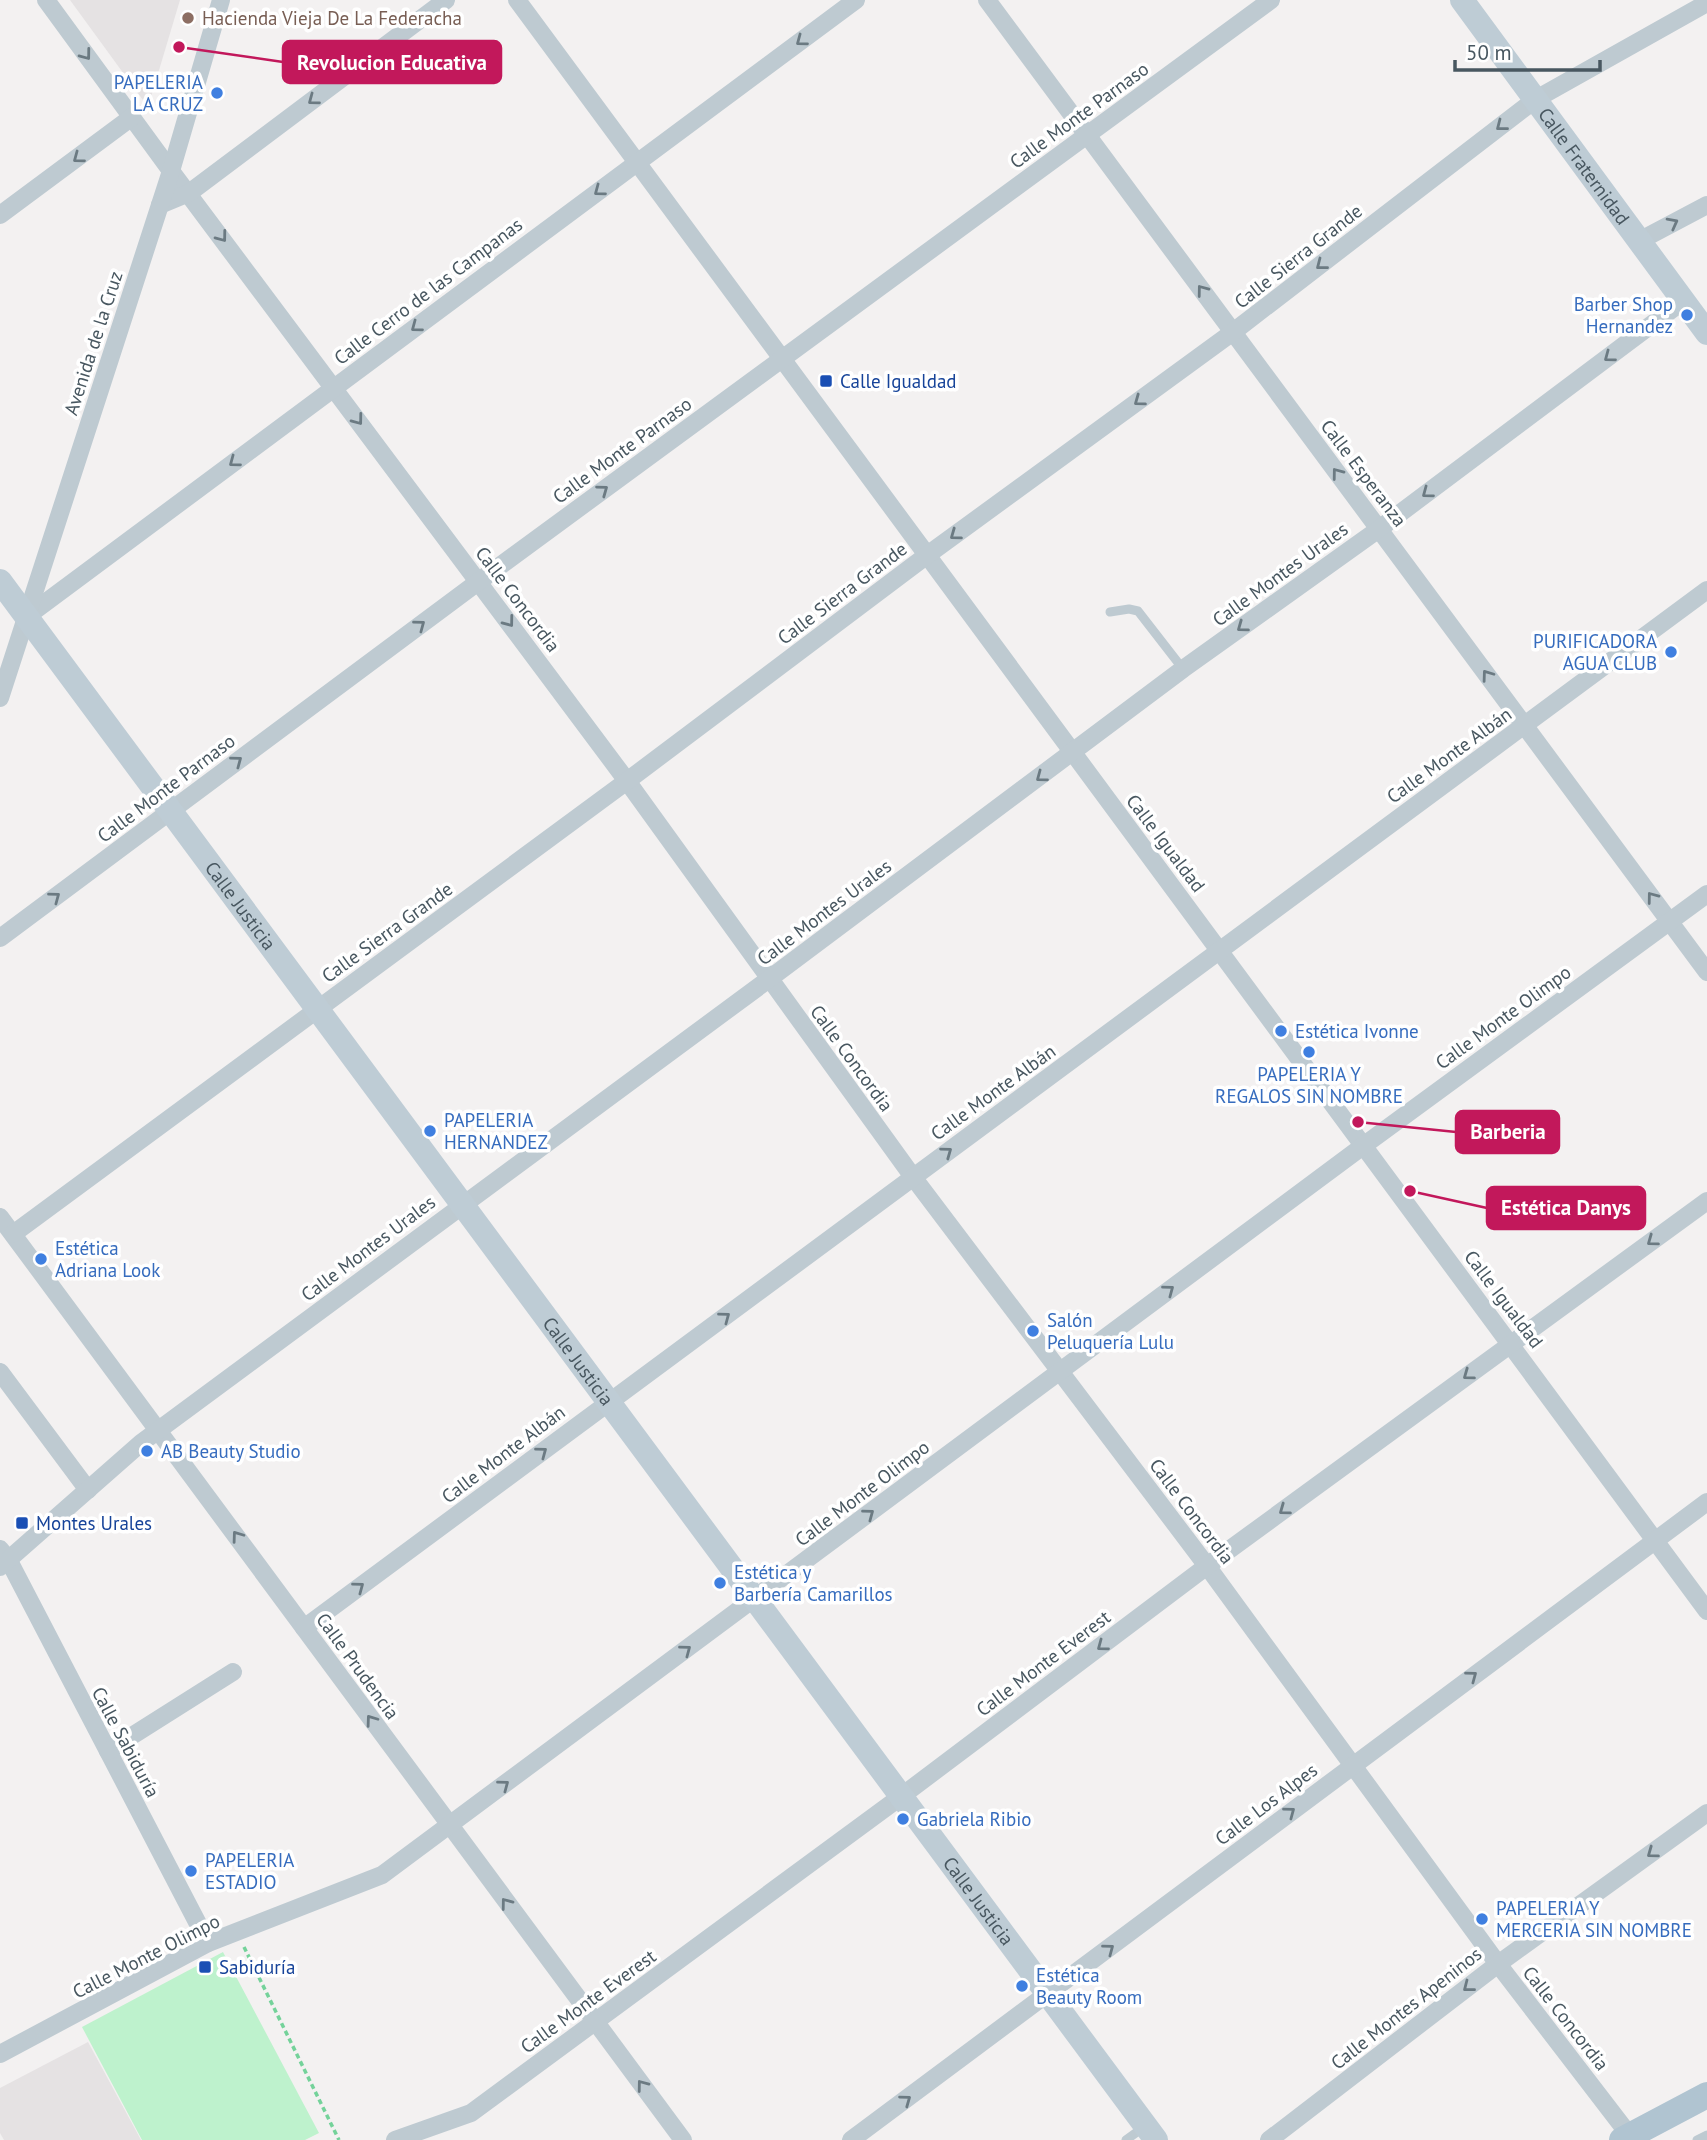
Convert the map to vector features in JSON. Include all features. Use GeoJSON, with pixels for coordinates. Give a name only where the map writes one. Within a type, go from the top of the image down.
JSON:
{"type":"FeatureCollection","features":[{"type":"Feature","properties":{"kind":"main road"},"geometry":{"type":"LineString","coordinates":[[1626,2138],[1707,2095]]}},
{"type":"Feature","properties":{"kind":"street","name":"Calle Concordia"},"geometry":{"type":"LineString","coordinates":[[46,0],[627,781],[913,1177],[1207,1566],[1626,2138]]}},
{"type":"Feature","properties":{"kind":"street","name":"Avenida de la Cruz"},"geometry":{"type":"LineString","coordinates":[[0,698],[171,171],[221,0]]}},
{"type":"Feature","properties":{"kind":"street"},"geometry":{"type":"LineString","coordinates":[[160,205],[189,193],[446,0]]}},
{"type":"Feature","properties":{"kind":"street","name":"Calle Igualdad"},"geometry":{"type":"LineString","coordinates":[[517,0],[1707,1611]]}},
{"type":"Feature","properties":{"kind":"street","name":"Calle Cerro de las Campanas"},"geometry":{"type":"LineString","coordinates":[[26,617],[856,0]]}},
{"type":"Feature","properties":{"kind":"street","name":"Calle Esperanza"},"geometry":{"type":"LineString","coordinates":[[987,0],[1707,972]]}},
{"type":"Feature","properties":{"kind":"street","name":"Calle Monte Parnaso"},"geometry":{"type":"LineString","coordinates":[[0,938],[478,582],[1271,0]]}},
{"type":"Feature","properties":{"kind":"street","name":"Calle Fraternidad"},"geometry":{"type":"LineString","coordinates":[[1462,0],[1707,333]]}},
{"type":"Feature","properties":{"kind":"street","name":"Calle Sierra Grande"},"geometry":{"type":"LineString","coordinates":[[13,1234],[627,781],[926,556],[1233,332],[1536,99],[1707,3]]}},
{"type":"Feature","properties":{"kind":"street"},"geometry":{"type":"LineString","coordinates":[[0,215],[132,117]]}},
{"type":"Feature","properties":{"kind":"street"},"geometry":{"type":"LineString","coordinates":[[1639,241],[1707,205]]}},
{"type":"Feature","properties":{"kind":"street","name":"Calle Montes Urales"},"geometry":{"type":"LineString","coordinates":[[3,1559],[159,1430],[1683,301]]}},
{"type":"Feature","properties":{"kind":"street","name":"Calle Justicia"},"geometry":{"type":"LineString","coordinates":[[0,582],[1151,2133]]}},
{"type":"Feature","properties":{"kind":"street","name":"Calle Monte Albán"},"geometry":{"type":"LineString","coordinates":[[304,1628],[1707,590]]}},
{"type":"Feature","properties":{"kind":"street","name":"Calle Monte Olimpo"},"geometry":{"type":"LineString","coordinates":[[0,2054],[208,1944],[383,1875],[1363,1146],[1707,894]]}},
{"type":"Feature","properties":{"kind":"street","name":"Calle Monte Everest"},"geometry":{"type":"LineString","coordinates":[[395,2140],[471,2113],[1207,1566],[1707,1201]]}},
{"type":"Feature","properties":{"kind":"street","name":"Calle Prudencia"},"geometry":{"type":"LineString","coordinates":[[0,1217],[683,2140]]}},
{"type":"Feature","properties":{"kind":"street"},"geometry":{"type":"LineString","coordinates":[[0,1372],[88,1490]]}},
{"type":"Feature","properties":{"kind":"street","name":"Calle Los Alpes"},"geometry":{"type":"LineString","coordinates":[[851,2140],[1707,1502]]}},
{"type":"Feature","properties":{"kind":"street","name":"Calle Sabiduría"},"geometry":{"type":"LineString","coordinates":[[3,1559],[108,1751],[208,1944]]}},
{"type":"Feature","properties":{"kind":"street"},"geometry":{"type":"LineString","coordinates":[[108,1751],[233,1672]]}},
{"type":"Feature","properties":{"kind":"street","name":"Calle Montes Apeninos"},"geometry":{"type":"LineString","coordinates":[[1269,2140],[1498,1964],[1707,1813]]}},
{"type":"Feature","properties":{"kind":"lane"},"geometry":{"type":"LineString","coordinates":[[1110,612],[1129,608],[1138,611],[1184,669]]}},
{"type":"Feature","properties":{"kind":"lane"},"geometry":{"type":"LineString","coordinates":[[1125,2140],[1151,2133]]}},
{"type":"Feature","properties":{"kind":"lane"},"geometry":{"type":"LineString","coordinates":[[1697,2140],[1707,2135]]}},
{"type":"Feature","properties":{"kind":"path"},"geometry":{"type":"LineString","coordinates":[[237,1933],[339,2140]]}},
{"type":"Feature","properties":{"kind":"shaded area"},"geometry":{"type":"Polygon","coordinates":[[[70,0],[180,0],[148,107],[70,0]]]}},
{"type":"Feature","properties":{"kind":"shaded area"},"geometry":{"type":"Polygon","coordinates":[[[88,2042],[141,2140],[4,2140],[0,2133],[0,2088],[88,2042]]]}},
{"type":"Feature","properties":{"kind":"green space"},"geometry":{"type":"Polygon","coordinates":[[[223,1952],[319,2133],[305,2140],[142,2140],[82,2027],[223,1952]]]}},
{"type":"Feature","properties":{"kind":"place","name":"Hacienda Vieja De La Federacha"},"geometry":{"type":"Point","coordinates":[188,18]}},
{"type":"Feature","properties":{"kind":"place","name":"Revolucion Educativa"},"geometry":{"type":"Point","coordinates":[179,47]}},
{"type":"Feature","properties":{"kind":"place","name":"PAPELERIA LA CRUZ"},"geometry":{"type":"Point","coordinates":[217,93]}},
{"type":"Feature","properties":{"kind":"place","name":"Barber Shop Hernandez"},"geometry":{"type":"Point","coordinates":[1687,315]}},
{"type":"Feature","properties":{"kind":"place","name":"Calle Igualdad"},"geometry":{"type":"Point","coordinates":[826,381]}},
{"type":"Feature","properties":{"kind":"place","name":"PURIFICADORA AGUA CLUB"},"geometry":{"type":"Point","coordinates":[1671,652]}},
{"type":"Feature","properties":{"kind":"place","name":"Estética Ivonne"},"geometry":{"type":"Point","coordinates":[1281,1031]}},
{"type":"Feature","properties":{"kind":"place","name":"PAPELERIA Y REGALOS SIN NOMBRE"},"geometry":{"type":"Point","coordinates":[1309,1052]}},
{"type":"Feature","properties":{"kind":"place","name":"Barberia"},"geometry":{"type":"Point","coordinates":[1358,1122]}},
{"type":"Feature","properties":{"kind":"place","name":"PAPELERIA HERNANDEZ"},"geometry":{"type":"Point","coordinates":[430,1131]}},
{"type":"Feature","properties":{"kind":"place","name":"Estética Danys"},"geometry":{"type":"Point","coordinates":[1410,1191]}},
{"type":"Feature","properties":{"kind":"place","name":"Estética Adriana Look"},"geometry":{"type":"Point","coordinates":[41,1259]}},
{"type":"Feature","properties":{"kind":"place","name":"Salón Peluquería Lulu"},"geometry":{"type":"Point","coordinates":[1033,1331]}},
{"type":"Feature","properties":{"kind":"place","name":"AB Beauty Studio"},"geometry":{"type":"Point","coordinates":[147,1451]}},
{"type":"Feature","properties":{"kind":"place","name":"Montes Urales"},"geometry":{"type":"Point","coordinates":[22,1523]}},
{"type":"Feature","properties":{"kind":"place","name":"Estética y Barbería Camarillos"},"geometry":{"type":"Point","coordinates":[720,1583]}},
{"type":"Feature","properties":{"kind":"place","name":"Gabriela Ribio"},"geometry":{"type":"Point","coordinates":[903,1819]}},
{"type":"Feature","properties":{"kind":"place","name":"PAPELERIA ESTADIO"},"geometry":{"type":"Point","coordinates":[191,1871]}},
{"type":"Feature","properties":{"kind":"place","name":"PAPELERIA Y MERCERIA SIN NOMBRE"},"geometry":{"type":"Point","coordinates":[1482,1919]}},
{"type":"Feature","properties":{"kind":"place","name":"Sabiduría"},"geometry":{"type":"Point","coordinates":[205,1967]}},
{"type":"Feature","properties":{"kind":"place","name":"Estética Beauty Room"},"geometry":{"type":"Point","coordinates":[1022,1986]}}]}
